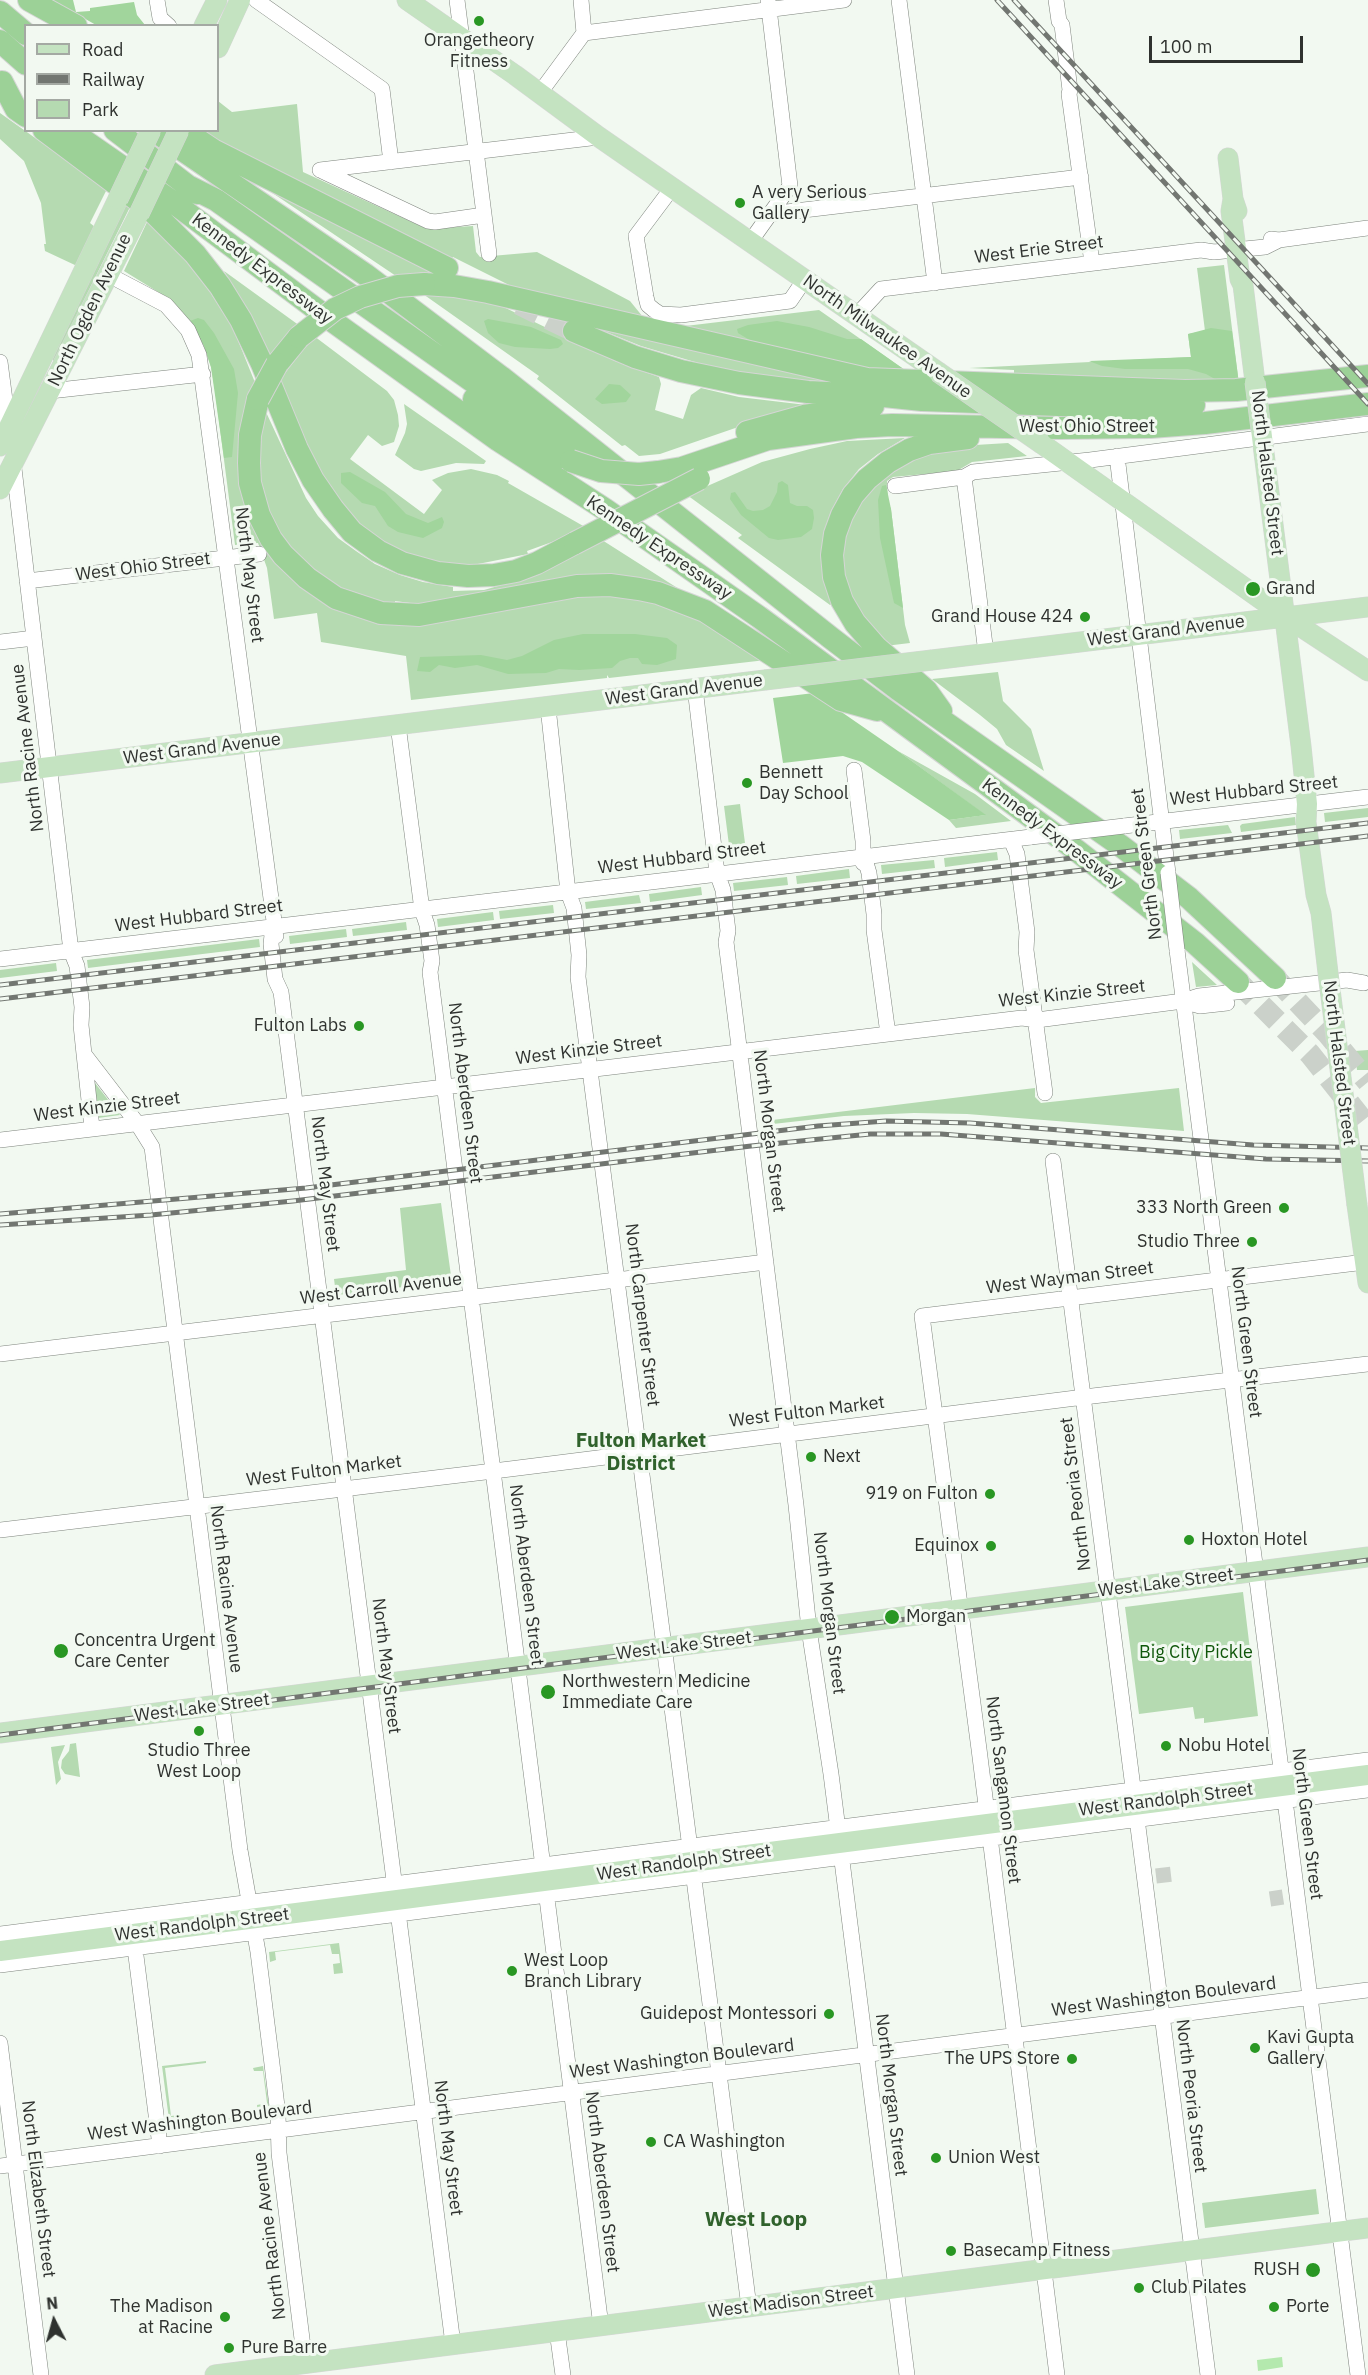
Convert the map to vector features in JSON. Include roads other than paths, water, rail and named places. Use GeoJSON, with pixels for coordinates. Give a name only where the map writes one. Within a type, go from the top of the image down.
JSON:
{"type":"FeatureCollection","features":[{"type":"Feature","properties":{"kind":"highway"},"geometry":{"type":"LineString","coordinates":[[29,0],[72,24]]}},
{"type":"Feature","properties":{"kind":"highway"},"geometry":{"type":"LineString","coordinates":[[0,12],[24,32]]}},
{"type":"Feature","properties":{"kind":"highway"},"geometry":{"type":"LineString","coordinates":[[0,41],[24,62]]}},
{"type":"Feature","properties":{"kind":"highway"},"geometry":{"type":"LineString","coordinates":[[1,74],[24,80]]}},
{"type":"Feature","properties":{"kind":"highway"},"geometry":{"type":"LineString","coordinates":[[1,74],[24,97]]}},
{"type":"Feature","properties":{"kind":"highway"},"geometry":{"type":"LineString","coordinates":[[1,74],[16,109],[24,115]]}},
{"type":"Feature","properties":{"kind":"highway"},"geometry":{"type":"LineString","coordinates":[[47,132],[152,211],[195,254],[220,286],[241,320],[297,449],[313,480],[352,532],[378,551],[402,563],[438,573],[468,576],[494,575],[516,570],[537,563],[699,479],[748,457],[806,436]]}},
{"type":"Feature","properties":{"kind":"highway","name":"Kennedy Expressway"},"geometry":{"type":"LineString","coordinates":[[73,132],[178,192],[378,354],[498,440],[690,568],[1085,856],[1195,943],[1238,982]]}},
{"type":"Feature","properties":{"kind":"highway"},"geometry":{"type":"LineString","coordinates":[[91,132],[526,438],[571,461],[601,471],[639,474],[672,458],[754,429],[804,416],[922,400]]}},
{"type":"Feature","properties":{"kind":"highway"},"geometry":{"type":"LineString","coordinates":[[117,132],[178,192],[216,200],[554,438],[681,535],[761,585]]}},
{"type":"Feature","properties":{"kind":"highway","name":"Kennedy Expressway"},"geometry":{"type":"LineString","coordinates":[[155,132],[366,275],[634,481],[761,585],[899,690],[1104,833],[1189,898],[1275,978]]}},
{"type":"Feature","properties":{"kind":"highway"},"geometry":{"type":"LineString","coordinates":[[184,132],[213,150],[447,268]]}},
{"type":"Feature","properties":{"kind":"highway"},"geometry":{"type":"LineString","coordinates":[[887,712],[841,700],[705,611],[658,593],[639,589],[610,585],[578,586],[427,613],[401,615],[373,611],[336,598],[307,578],[283,555],[259,515],[250,483],[249,463],[250,435],[258,399],[277,364],[299,337],[335,309],[360,297],[398,286],[424,284],[488,292],[867,379],[1185,391],[1236,390],[1368,376]]}},
{"type":"Feature","properties":{"kind":"highway"},"geometry":{"type":"LineString","coordinates":[[574,331],[635,357],[681,371],[729,381],[808,392],[922,400]]}},
{"type":"Feature","properties":{"kind":"highway","name":"West Ohio Street"},"geometry":{"type":"LineString","coordinates":[[922,400],[1156,407],[1208,405],[1368,385]]}},
{"type":"Feature","properties":{"kind":"highway","name":"West Ohio Street"},"geometry":{"type":"LineString","coordinates":[[806,436],[856,427],[892,425],[1111,428],[1172,426],[1368,404]]}},
{"type":"Feature","properties":{"kind":"highway"},"geometry":{"type":"LineString","coordinates":[[952,726],[926,690],[876,647],[855,623],[842,601],[834,577],[832,555],[835,534],[853,495],[867,479],[888,462],[909,450],[929,443],[953,438],[980,437],[1021,427]]}},
{"type":"Feature","properties":{"kind":"highway"},"geometry":{"type":"LineString","coordinates":[[652,468],[682,468],[768,439],[806,436]]}},
{"type":"Feature","properties":{"kind":"main road"},"geometry":{"type":"LineString","coordinates":[[205,24],[217,0]]}},
{"type":"Feature","properties":{"kind":"main road"},"geometry":{"type":"LineString","coordinates":[[219,46],[240,0]]}},
{"type":"Feature","properties":{"kind":"main road","name":"North Milwaukee Avenue"},"geometry":{"type":"LineString","coordinates":[[407,0],[672,188],[1068,461],[1286,617],[1368,671]]}},
{"type":"Feature","properties":{"kind":"main road","name":"North Ogden Avenue"},"geometry":{"type":"LineString","coordinates":[[4,437],[151,132]]}},
{"type":"Feature","properties":{"kind":"main road","name":"North Ogden Avenue"},"geometry":{"type":"LineString","coordinates":[[0,489],[180,132]]}},
{"type":"Feature","properties":{"kind":"main road","name":"North Halsted Street"},"geometry":{"type":"LineString","coordinates":[[1228,158],[1233,199],[1237,210],[1238,245],[1245,279],[1243,285],[1286,617],[1307,804],[1315,821],[1323,894],[1321,913],[1368,1283]]}},
{"type":"Feature","properties":{"kind":"main road","name":"West Grand Avenue"},"geometry":{"type":"LineString","coordinates":[[0,773],[1368,607]]}},
{"type":"Feature","properties":{"kind":"main road","name":"West Lake Street"},"geometry":{"type":"LineString","coordinates":[[0,1733],[1368,1557]]}},
{"type":"Feature","properties":{"kind":"main road","name":"West Randolph Street"},"geometry":{"type":"LineString","coordinates":[[0,1950],[1368,1775]]}},
{"type":"Feature","properties":{"kind":"main road","name":"West Madison Street"},"geometry":{"type":"LineString","coordinates":[[215,2375],[248,2373],[306,2363],[1368,2228]]}},
{"type":"Feature","properties":{"kind":"street"},"geometry":{"type":"LineString","coordinates":[[157,0],[160,18],[167,24]]}},
{"type":"Feature","properties":{"kind":"street"},"geometry":{"type":"LineString","coordinates":[[256,0],[382,89],[391,162]]}},
{"type":"Feature","properties":{"kind":"street"},"geometry":{"type":"LineString","coordinates":[[458,0],[489,254]]}},
{"type":"Feature","properties":{"kind":"street"},"geometry":{"type":"LineString","coordinates":[[539,94],[584,33],[581,0]]}},
{"type":"Feature","properties":{"kind":"street"},"geometry":{"type":"LineString","coordinates":[[584,33],[769,5],[843,0]]}},
{"type":"Feature","properties":{"kind":"street"},"geometry":{"type":"LineString","coordinates":[[899,0],[935,283]]}},
{"type":"Feature","properties":{"kind":"street"},"geometry":{"type":"LineString","coordinates":[[1056,0],[1059,21],[1062,25],[1092,263]]}},
{"type":"Feature","properties":{"kind":"street"},"geometry":{"type":"LineString","coordinates":[[750,242],[790,186],[769,5]]}},
{"type":"Feature","properties":{"kind":"street"},"geometry":{"type":"LineString","coordinates":[[484,215],[428,221],[320,170],[599,137]]}},
{"type":"Feature","properties":{"kind":"street"},"geometry":{"type":"LineString","coordinates":[[770,214],[1081,177]]}},
{"type":"Feature","properties":{"kind":"street"},"geometry":{"type":"LineString","coordinates":[[672,188],[636,236],[646,297],[648,305],[654,310],[660,314],[681,315],[790,301],[804,279]]}},
{"type":"Feature","properties":{"kind":"street","name":"West Erie Street"},"geometry":{"type":"LineString","coordinates":[[857,315],[881,289],[1201,250],[1214,252],[1238,245],[1264,247],[1279,240],[1368,228]]}},
{"type":"Feature","properties":{"kind":"street","name":"North May Street"},"geometry":{"type":"LineString","coordinates":[[107,274],[153,297],[180,318],[194,341],[203,374],[273,927],[271,944],[275,979],[281,992],[453,2344]]}},
{"type":"Feature","properties":{"kind":"street","name":"North Racine Avenue"},"geometry":{"type":"LineString","coordinates":[[0,362],[4,437],[13,464],[71,951],[68,967],[70,988],[73,1009],[81,1025],[92,1128]]}},
{"type":"Feature","properties":{"kind":"street"},"geometry":{"type":"LineString","coordinates":[[50,391],[203,374]]}},
{"type":"Feature","properties":{"kind":"street","name":"West Ohio Street"},"geometry":{"type":"LineString","coordinates":[[895,486],[964,477],[973,472],[1117,456],[1262,433],[1368,424]]}},
{"type":"Feature","properties":{"kind":"street","name":"North Green Street"},"geometry":{"type":"LineString","coordinates":[[1117,456],[1165,859],[1358,2375]]}},
{"type":"Feature","properties":{"kind":"street"},"geometry":{"type":"LineString","coordinates":[[964,477],[986,653]]}},
{"type":"Feature","properties":{"kind":"street","name":"West Ohio Street"},"geometry":{"type":"LineString","coordinates":[[27,581],[259,554]]}},
{"type":"Feature","properties":{"kind":"street"},"geometry":{"type":"LineString","coordinates":[[0,642],[34,638]]}},
{"type":"Feature","properties":{"kind":"street","name":"North Morgan Street"},"geometry":{"type":"LineString","coordinates":[[695,688],[717,873],[723,890],[727,921],[726,942],[809,1629],[840,1843],[907,2375]]}},
{"type":"Feature","properties":{"kind":"street","name":"North Carpenter Street"},"geometry":{"type":"LineString","coordinates":[[548,706],[568,892],[565,909],[570,956],[577,970],[749,2307]]}},
{"type":"Feature","properties":{"kind":"street","name":"North Aberdeen Street"},"geometry":{"type":"LineString","coordinates":[[398,725],[422,910],[418,926],[423,962],[430,972],[601,2326]]}},
{"type":"Feature","properties":{"kind":"street"},"geometry":{"type":"LineString","coordinates":[[854,770],[864,856],[860,874],[866,915],[874,930],[888,1034]]}},
{"type":"Feature","properties":{"kind":"street","name":"West Hubbard Street"},"geometry":{"type":"LineString","coordinates":[[0,959],[1368,797]]}},
{"type":"Feature","properties":{"kind":"street"},"geometry":{"type":"LineString","coordinates":[[1011,840],[1009,855],[1018,932],[1026,950],[1045,1093]]}},
{"type":"Feature","properties":{"kind":"street","name":"West Kinzie Street"},"geometry":{"type":"LineString","coordinates":[[0,1140],[1022,1018],[1037,1020],[1183,1002],[1199,996],[1338,981],[1366,982]]}},
{"type":"Feature","properties":{"kind":"street","name":"North Racine Avenue"},"geometry":{"type":"LineString","coordinates":[[84,1054],[137,1123],[152,1147],[222,1705],[273,2072],[279,2153],[306,2363]]}},
{"type":"Feature","properties":{"kind":"street","name":"North Peoria Street"},"geometry":{"type":"LineString","coordinates":[[1053,1161],[1208,2375]]}},
{"type":"Feature","properties":{"kind":"street","name":"West Carroll Avenue"},"geometry":{"type":"LineString","coordinates":[[0,1354],[766,1262]]}},
{"type":"Feature","properties":{"kind":"street","name":"West Wayman Street"},"geometry":{"type":"LineString","coordinates":[[922,1316],[1365,1262]]}},
{"type":"Feature","properties":{"kind":"street","name":"North Sangamon Street"},"geometry":{"type":"LineString","coordinates":[[922,1316],[1057,2375]]}},
{"type":"Feature","properties":{"kind":"street","name":"West Fulton Market"},"geometry":{"type":"LineString","coordinates":[[0,1530],[1368,1364]]}},
{"type":"Feature","properties":{"kind":"street","name":"West Randolph Street"},"geometry":{"type":"LineString","coordinates":[[1282,1786],[1368,1760]]}},
{"type":"Feature","properties":{"kind":"street","name":"West Randolph Street"},"geometry":{"type":"LineString","coordinates":[[1282,1786],[1368,1790]]}},
{"type":"Feature","properties":{"kind":"street"},"geometry":{"type":"LineString","coordinates":[[133,1933],[160,2146]]}},
{"type":"Feature","properties":{"kind":"street","name":"West Randolph Street"},"geometry":{"type":"LineString","coordinates":[[0,1934],[133,1933]]}},
{"type":"Feature","properties":{"kind":"street","name":"West Randolph Street"},"geometry":{"type":"LineString","coordinates":[[0,1965],[133,1933]]}},
{"type":"Feature","properties":{"kind":"street","name":"West Washington Boulevard"},"geometry":{"type":"LineString","coordinates":[[8,2165],[1368,1990]]}},
{"type":"Feature","properties":{"kind":"street","name":"North Elizabeth Street"},"geometry":{"type":"LineString","coordinates":[[0,2043],[8,2165],[41,2375]]}},
{"type":"Feature","properties":{"kind":"street"},"geometry":{"type":"LineString","coordinates":[[557,2331],[562,2375]]}},
{"type":"Feature","properties":{"kind":"tunnel"},"geometry":{"type":"LineString","coordinates":[[519,304],[574,331]]}},
{"type":"Feature","properties":{"kind":"tunnel"},"geometry":{"type":"LineString","coordinates":[[1275,978],[1328,1034],[1368,1082]]}},
{"type":"Feature","properties":{"kind":"tunnel"},"geometry":{"type":"LineString","coordinates":[[1238,982],[1310,1054],[1368,1127]]}},
{"type":"Feature","properties":{"kind":"tunnel"},"geometry":{"type":"LineString","coordinates":[[1156,1876],[1173,1874]]}},
{"type":"Feature","properties":{"kind":"tunnel"},"geometry":{"type":"LineString","coordinates":[[1270,1899],[1283,1897]]}},
{"type":"Feature","properties":{"kind":"railway"},"geometry":{"type":"LineString","coordinates":[[997,0],[1368,404]]}},
{"type":"Feature","properties":{"kind":"railway"},"geometry":{"type":"LineString","coordinates":[[1014,0],[1368,384]]}},
{"type":"Feature","properties":{"kind":"railway"},"geometry":{"type":"LineString","coordinates":[[0,985],[1368,823]]}},
{"type":"Feature","properties":{"kind":"railway"},"geometry":{"type":"LineString","coordinates":[[0,999],[1368,836]]}},
{"type":"Feature","properties":{"kind":"railway"},"geometry":{"type":"LineString","coordinates":[[0,1214],[306,1188],[818,1126],[886,1121],[970,1123],[1253,1145],[1368,1148]]}},
{"type":"Feature","properties":{"kind":"railway"},"geometry":{"type":"LineString","coordinates":[[0,1225],[151,1215],[293,1201],[751,1146],[870,1134],[941,1134],[1266,1159],[1368,1161]]}},
{"type":"Feature","properties":{"kind":"railway"},"geometry":{"type":"LineString","coordinates":[[0,1735],[1368,1560]]}},
{"type":"Feature","properties":{"kind":"place","name":"Orangetheory Fitness"},"geometry":{"type":"Point","coordinates":[479,21]}},
{"type":"Feature","properties":{"kind":"place","name":"A very Serious Gallery"},"geometry":{"type":"Point","coordinates":[740,203]}},
{"type":"Feature","properties":{"kind":"place","name":"Grand"},"geometry":{"type":"Point","coordinates":[1253,589]}},
{"type":"Feature","properties":{"kind":"place","name":"Grand House 424"},"geometry":{"type":"Point","coordinates":[1085,617]}},
{"type":"Feature","properties":{"kind":"place","name":"Bennett Day School"},"geometry":{"type":"Point","coordinates":[747,783]}},
{"type":"Feature","properties":{"kind":"place","name":"Fulton Labs"},"geometry":{"type":"Point","coordinates":[359,1026]}},
{"type":"Feature","properties":{"kind":"place","name":"333 North Green"},"geometry":{"type":"Point","coordinates":[1284,1208]}},
{"type":"Feature","properties":{"kind":"place","name":"Studio Three"},"geometry":{"type":"Point","coordinates":[1252,1242]}},
{"type":"Feature","properties":{"kind":"place","name":"Next"},"geometry":{"type":"Point","coordinates":[811,1457]}},
{"type":"Feature","properties":{"kind":"place","name":"919 on Fulton"},"geometry":{"type":"Point","coordinates":[990,1494]}},
{"type":"Feature","properties":{"kind":"place","name":"Hoxton Hotel"},"geometry":{"type":"Point","coordinates":[1189,1540]}},
{"type":"Feature","properties":{"kind":"place","name":"Equinox"},"geometry":{"type":"Point","coordinates":[991,1546]}},
{"type":"Feature","properties":{"kind":"place","name":"Morgan"},"geometry":{"type":"Point","coordinates":[892,1617]}},
{"type":"Feature","properties":{"kind":"place","name":"Concentra Urgent Care Center"},"geometry":{"type":"Point","coordinates":[61,1651]}},
{"type":"Feature","properties":{"kind":"place","name":"Northwestern Medicine Immediate Care"},"geometry":{"type":"Point","coordinates":[548,1692]}},
{"type":"Feature","properties":{"kind":"place","name":"Studio Three West Loop"},"geometry":{"type":"Point","coordinates":[199,1731]}},
{"type":"Feature","properties":{"kind":"place","name":"Nobu Hotel"},"geometry":{"type":"Point","coordinates":[1166,1746]}},
{"type":"Feature","properties":{"kind":"place","name":"West Loop Branch Library"},"geometry":{"type":"Point","coordinates":[512,1971]}},
{"type":"Feature","properties":{"kind":"place","name":"Guidepost Montessori"},"geometry":{"type":"Point","coordinates":[829,2014]}},
{"type":"Feature","properties":{"kind":"place","name":"Kavi Gupta Gallery"},"geometry":{"type":"Point","coordinates":[1255,2048]}},
{"type":"Feature","properties":{"kind":"place","name":"The UPS Store"},"geometry":{"type":"Point","coordinates":[1072,2059]}},
{"type":"Feature","properties":{"kind":"place","name":"CA Washington"},"geometry":{"type":"Point","coordinates":[651,2142]}},
{"type":"Feature","properties":{"kind":"place","name":"Union West"},"geometry":{"type":"Point","coordinates":[936,2158]}},
{"type":"Feature","properties":{"kind":"place","name":"Basecamp Fitness"},"geometry":{"type":"Point","coordinates":[951,2251]}},
{"type":"Feature","properties":{"kind":"place","name":"RUSH"},"geometry":{"type":"Point","coordinates":[1313,2270]}},
{"type":"Feature","properties":{"kind":"place","name":"Club Pilates"},"geometry":{"type":"Point","coordinates":[1139,2288]}},
{"type":"Feature","properties":{"kind":"place","name":"Porte"},"geometry":{"type":"Point","coordinates":[1274,2307]}},
{"type":"Feature","properties":{"kind":"place","name":"The Madison at Racine"},"geometry":{"type":"Point","coordinates":[225,2317]}},
{"type":"Feature","properties":{"kind":"place","name":"Pure Barre"},"geometry":{"type":"Point","coordinates":[229,2348]}},
{"type":"Feature","properties":{"kind":"district","name":"Fulton Market District"},"geometry":{"type":"Point","coordinates":[641,1452]}},
{"type":"Feature","properties":{"kind":"district","name":"West Loop"},"geometry":{"type":"Point","coordinates":[756,2220]}},
{"type":"Feature","properties":{"kind":"park label","name":"Big City Pickle"},"geometry":{"type":"Point","coordinates":[1196,1653]}}]}
